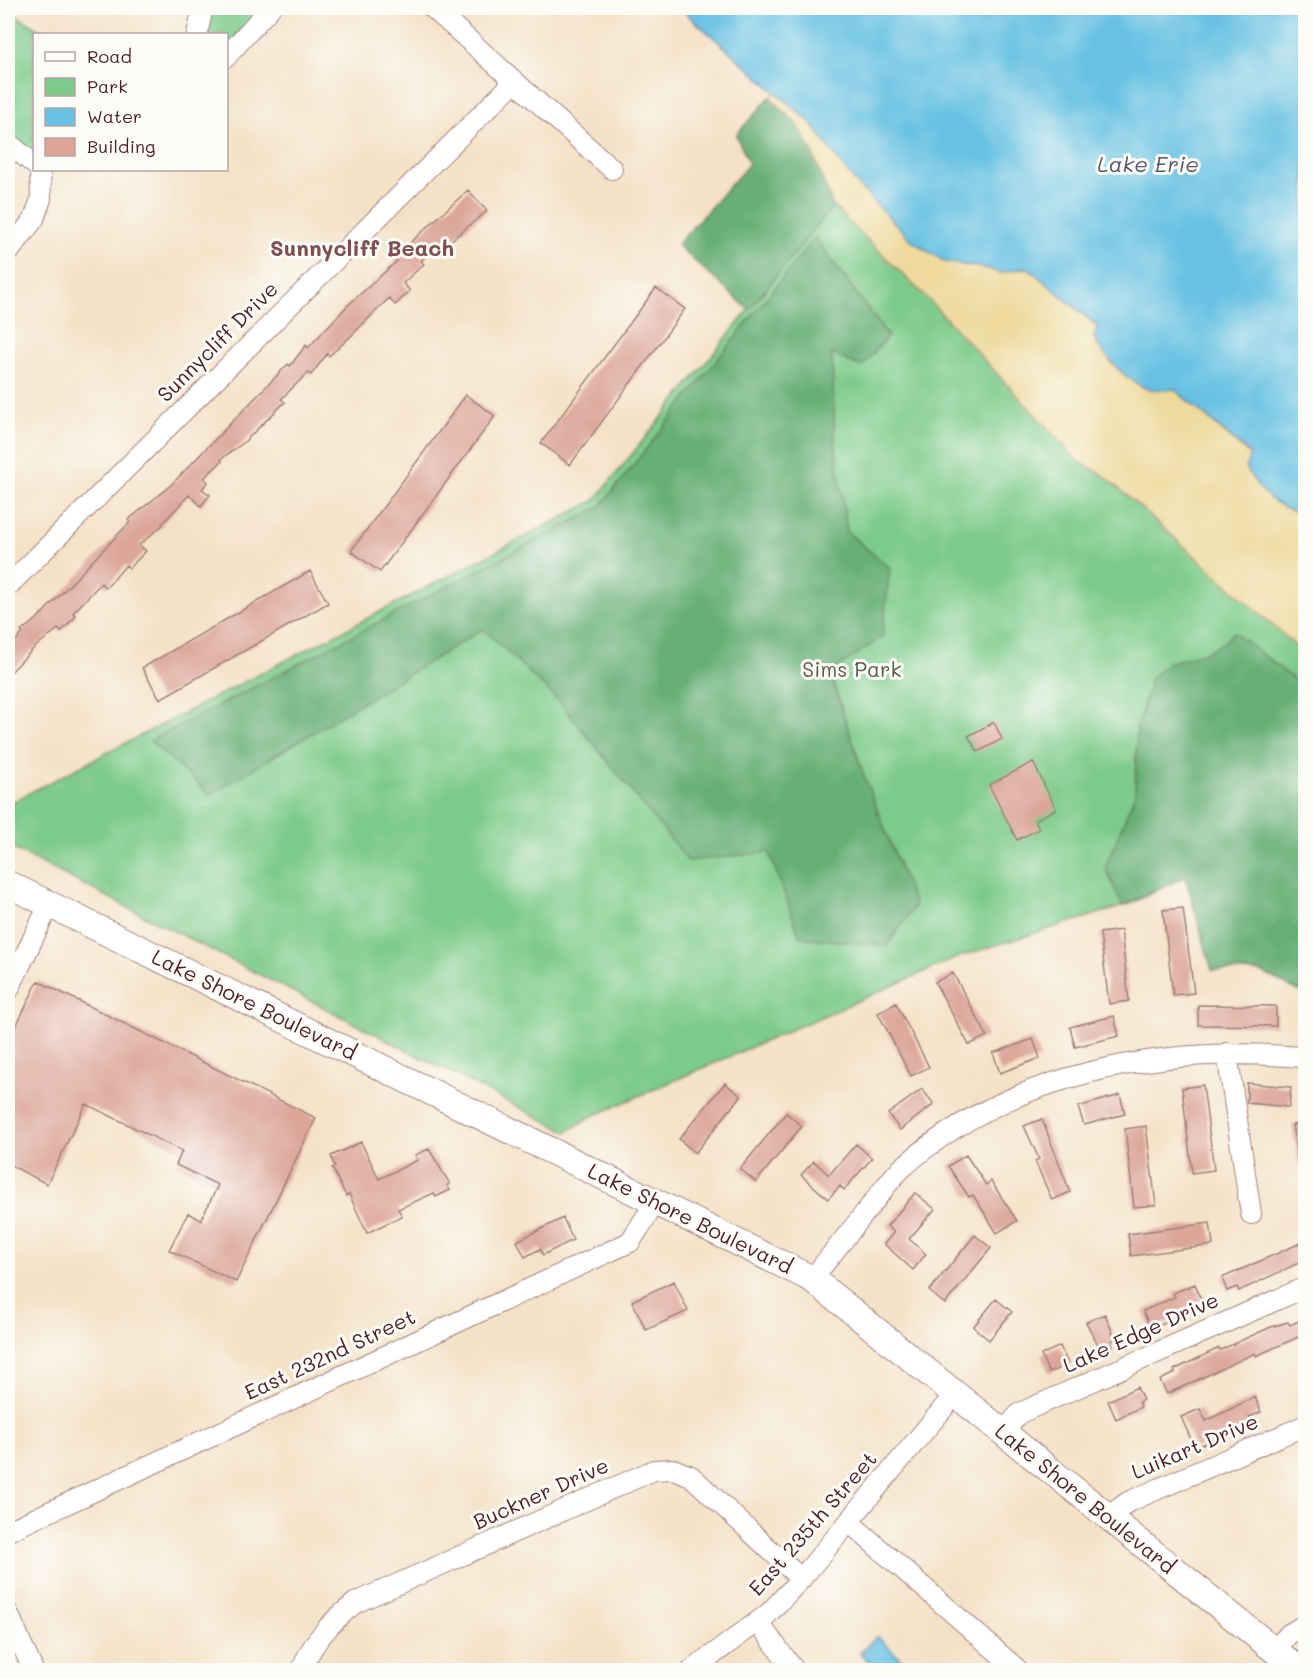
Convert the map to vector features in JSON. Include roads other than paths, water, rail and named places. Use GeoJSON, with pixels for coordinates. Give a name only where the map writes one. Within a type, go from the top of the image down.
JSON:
{"type":"FeatureCollection","features":[{"type":"Feature","properties":{"kind":"main road","name":"Lake Shore Boulevard"},"geometry":{"type":"LineString","coordinates":[[8,884],[812,1279],[956,1393],[1106,1518],[1299,1671]]}},
{"type":"Feature","properties":{"kind":"street"},"geometry":{"type":"LineString","coordinates":[[197,33],[203,8]]}},
{"type":"Feature","properties":{"kind":"street"},"geometry":{"type":"LineString","coordinates":[[228,55],[270,8]]}},
{"type":"Feature","properties":{"kind":"street"},"geometry":{"type":"LineString","coordinates":[[433,8],[612,169]]}},
{"type":"Feature","properties":{"kind":"street","name":"Sunnycliff Drive"},"geometry":{"type":"LineString","coordinates":[[8,586],[514,82]]}},
{"type":"Feature","properties":{"kind":"street"},"geometry":{"type":"LineString","coordinates":[[8,143],[33,163]]}},
{"type":"Feature","properties":{"kind":"street"},"geometry":{"type":"LineString","coordinates":[[8,254],[34,219],[41,199],[39,171]]}},
{"type":"Feature","properties":{"kind":"street"},"geometry":{"type":"LineString","coordinates":[[8,991],[50,905]]}},
{"type":"Feature","properties":{"kind":"street"},"geometry":{"type":"LineString","coordinates":[[812,1279],[899,1170],[929,1146],[982,1113],[1046,1087],[1096,1071],[1145,1061],[1227,1053],[1301,1057]]}},
{"type":"Feature","properties":{"kind":"street"},"geometry":{"type":"LineString","coordinates":[[1227,1053],[1251,1214]]}},
{"type":"Feature","properties":{"kind":"street","name":"East 232nd Street"},"geometry":{"type":"LineString","coordinates":[[8,1531],[630,1242],[655,1203]]}},
{"type":"Feature","properties":{"kind":"street","name":"Lake Edge Drive"},"geometry":{"type":"LineString","coordinates":[[1003,1432],[1020,1413],[1305,1287]]}},
{"type":"Feature","properties":{"kind":"street","name":"East 235th Street"},"geometry":{"type":"LineString","coordinates":[[692,1671],[758,1622],[801,1580],[956,1393]]}},
{"type":"Feature","properties":{"kind":"street","name":"Luikart Drive"},"geometry":{"type":"LineString","coordinates":[[1106,1518],[1128,1502],[1305,1425]]}},
{"type":"Feature","properties":{"kind":"street","name":"Buckner Drive"},"geometry":{"type":"LineString","coordinates":[[302,1671],[305,1659],[329,1624],[356,1603],[654,1470],[673,1468],[691,1476],[801,1580]]}},
{"type":"Feature","properties":{"kind":"street"},"geometry":{"type":"LineString","coordinates":[[849,1522],[1018,1671]]}},
{"type":"Feature","properties":{"kind":"street"},"geometry":{"type":"LineString","coordinates":[[8,1613],[33,1671]]}},
{"type":"Feature","properties":{"kind":"street"},"geometry":{"type":"LineString","coordinates":[[758,1622],[794,1671]]}},
{"type":"Feature","properties":{"kind":"street"},"geometry":{"type":"LineString","coordinates":[[1275,1650],[1289,1634],[1305,1624]]}},
{"type":"Feature","properties":{"kind":"water","name":"Lake Erie"},"geometry":{"type":"Polygon","coordinates":[[[680,8],[1305,8],[1305,516],[1277,504],[1263,492],[1246,467],[1250,454],[1174,389],[1149,389],[1125,375],[1110,360],[1094,337],[1098,326],[1027,267],[1000,273],[986,268],[945,262],[912,241],[856,183],[811,123],[680,8]]]}},
{"type":"Feature","properties":{"kind":"water"},"geometry":{"type":"Polygon","coordinates":[[[877,1636],[912,1670],[877,1670],[860,1653],[877,1636]]]}},
{"type":"Feature","properties":{"kind":"district","name":"Sunnycliff Beach"},"geometry":{"type":"Point","coordinates":[362,248]}},
{"type":"Feature","properties":{"kind":"park label","name":"Sims Park"},"geometry":{"type":"Point","coordinates":[852,670]}}]}
